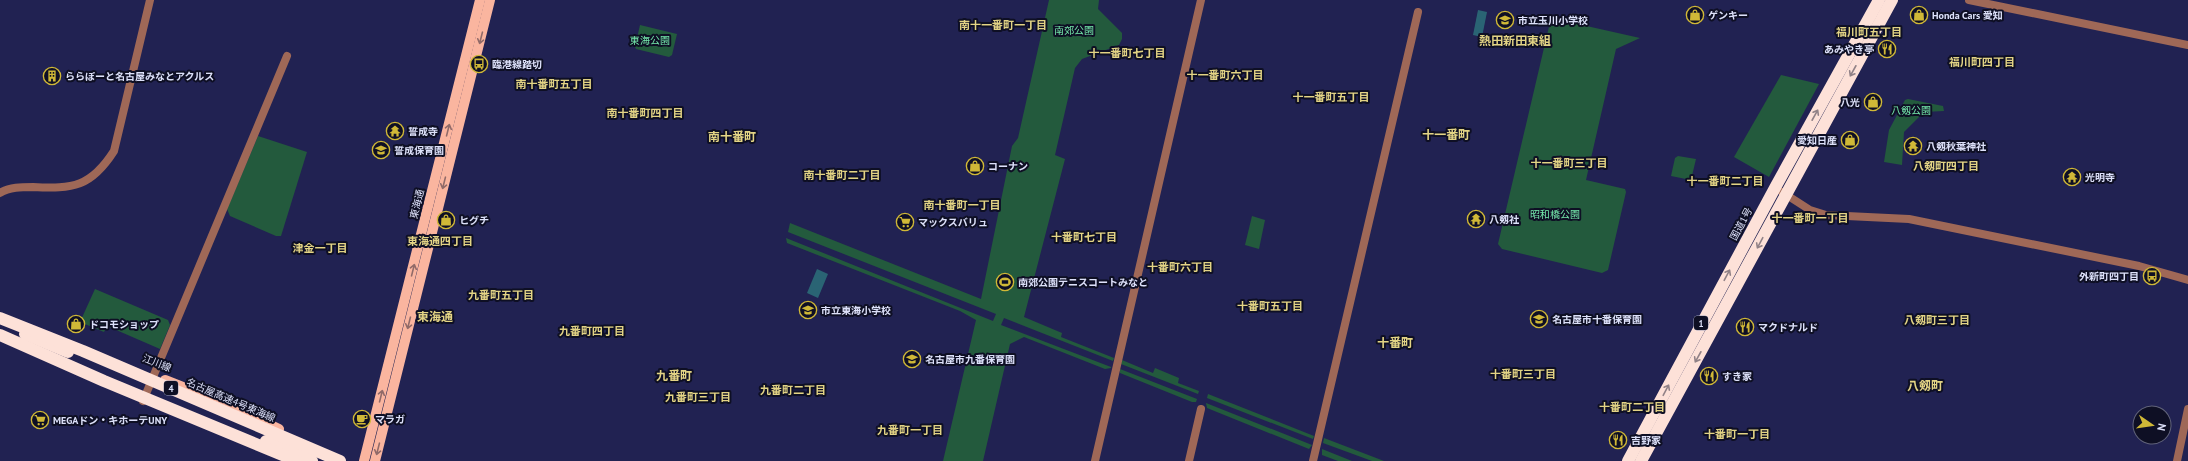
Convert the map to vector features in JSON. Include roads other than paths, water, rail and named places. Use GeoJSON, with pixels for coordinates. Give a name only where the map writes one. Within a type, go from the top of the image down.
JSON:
{"type":"FeatureCollection","features":[{"type":"Feature","properties":{"kind":"highway","name":"国道1号"},"geometry":{"type":"LineString","coordinates":[[1628,461],[1776,186],[1879,0]]}},
{"type":"Feature","properties":{"kind":"highway","name":"1"},"geometry":{"type":"LineString","coordinates":[[1641,461],[1892,0]]}},
{"type":"Feature","properties":{"kind":"highway","name":"名古屋高速4号東海線"},"geometry":{"type":"LineString","coordinates":[[0,318],[127,369],[340,461]]}},
{"type":"Feature","properties":{"kind":"highway"},"geometry":{"type":"LineString","coordinates":[[0,324],[312,461]]}},
{"type":"Feature","properties":{"kind":"highway","name":"4"},"geometry":{"type":"LineString","coordinates":[[0,334],[104,381],[297,461]]}},
{"type":"Feature","properties":{"kind":"highway"},"geometry":{"type":"LineString","coordinates":[[0,341],[32,344],[67,354],[331,461]]}},
{"type":"Feature","properties":{"kind":"main road","name":"東海通"},"geometry":{"type":"LineString","coordinates":[[364,461],[480,0]]}},
{"type":"Feature","properties":{"kind":"main road"},"geometry":{"type":"LineString","coordinates":[[375,461],[490,0]]}},
{"type":"Feature","properties":{"kind":"main road","name":"江川線"},"geometry":{"type":"LineString","coordinates":[[0,313],[256,417],[346,461]]}},
{"type":"Feature","properties":{"kind":"main road"},"geometry":{"type":"LineString","coordinates":[[0,341],[143,401],[297,461]]}},
{"type":"Feature","properties":{"kind":"street"},"geometry":{"type":"LineString","coordinates":[[0,193],[21,187],[73,186],[89,179],[104,166],[114,151],[150,0]]}},
{"type":"Feature","properties":{"kind":"street"},"geometry":{"type":"LineString","coordinates":[[1095,461],[1201,0]]}},
{"type":"Feature","properties":{"kind":"street"},"geometry":{"type":"LineString","coordinates":[[1969,0],[2188,45]]}},
{"type":"Feature","properties":{"kind":"street"},"geometry":{"type":"LineString","coordinates":[[1313,461],[1418,12]]}},
{"type":"Feature","properties":{"kind":"street"},"geometry":{"type":"LineString","coordinates":[[143,401],[287,56]]}},
{"type":"Feature","properties":{"kind":"street"},"geometry":{"type":"LineString","coordinates":[[1776,186],[1786,197],[1810,210],[1826,215],[1909,219],[2139,266],[2188,280]]}},
{"type":"Feature","properties":{"kind":"street"},"geometry":{"type":"LineString","coordinates":[[1189,461],[1201,409]]}},
{"type":"Feature","properties":{"kind":"street"},"geometry":{"type":"LineString","coordinates":[[2177,461],[2188,409]]}},
{"type":"Feature","properties":{"kind":"water"},"geometry":{"type":"Polygon","coordinates":[[[1478,10],[1487,12],[1482,37],[1473,35],[1478,10]]]}},
{"type":"Feature","properties":{"kind":"water"},"geometry":{"type":"Polygon","coordinates":[[[817,269],[828,274],[818,298],[807,293],[817,269]]]}},
{"type":"Feature","properties":{"kind":"place","name":"ゲンキー"},"geometry":{"type":"Point","coordinates":[1695,15]}},
{"type":"Feature","properties":{"kind":"place","name":"Honda Cars 愛知"},"geometry":{"type":"Point","coordinates":[1919,15]}},
{"type":"Feature","properties":{"kind":"place","name":"市立玉川小学校"},"geometry":{"type":"Point","coordinates":[1505,20]}},
{"type":"Feature","properties":{"kind":"place","name":"あみやき亭"},"geometry":{"type":"Point","coordinates":[1887,49]}},
{"type":"Feature","properties":{"kind":"place","name":"臨港線踏切"},"geometry":{"type":"Point","coordinates":[479,64]}},
{"type":"Feature","properties":{"kind":"place","name":"ららぽーと名古屋みなとアクルス"},"geometry":{"type":"Point","coordinates":[52,76]}},
{"type":"Feature","properties":{"kind":"place","name":"八光"},"geometry":{"type":"Point","coordinates":[1873,102]}},
{"type":"Feature","properties":{"kind":"place","name":"誓成寺"},"geometry":{"type":"Point","coordinates":[395,131]}},
{"type":"Feature","properties":{"kind":"place","name":"愛知日産"},"geometry":{"type":"Point","coordinates":[1850,140]}},
{"type":"Feature","properties":{"kind":"place","name":"八剱秋葉神社"},"geometry":{"type":"Point","coordinates":[1913,146]}},
{"type":"Feature","properties":{"kind":"place","name":"誓成保育園"},"geometry":{"type":"Point","coordinates":[381,150]}},
{"type":"Feature","properties":{"kind":"place","name":"コーナン"},"geometry":{"type":"Point","coordinates":[975,166]}},
{"type":"Feature","properties":{"kind":"place","name":"光明寺"},"geometry":{"type":"Point","coordinates":[2072,177]}},
{"type":"Feature","properties":{"kind":"place","name":"八剱社"},"geometry":{"type":"Point","coordinates":[1476,219]}},
{"type":"Feature","properties":{"kind":"place","name":"ヒグチ"},"geometry":{"type":"Point","coordinates":[446,220]}},
{"type":"Feature","properties":{"kind":"place","name":"マックスバリュ"},"geometry":{"type":"Point","coordinates":[905,222]}},
{"type":"Feature","properties":{"kind":"place","name":"外新町四丁目"},"geometry":{"type":"Point","coordinates":[2152,276]}},
{"type":"Feature","properties":{"kind":"place","name":"南郊公園テニスコートみなと"},"geometry":{"type":"Point","coordinates":[1005,282]}},
{"type":"Feature","properties":{"kind":"place","name":"市立東海小学校"},"geometry":{"type":"Point","coordinates":[808,310]}},
{"type":"Feature","properties":{"kind":"place","name":"名古屋市十番保育園"},"geometry":{"type":"Point","coordinates":[1539,319]}},
{"type":"Feature","properties":{"kind":"place","name":"ドコモショップ"},"geometry":{"type":"Point","coordinates":[76,324]}},
{"type":"Feature","properties":{"kind":"place","name":"マクドナルド"},"geometry":{"type":"Point","coordinates":[1745,327]}},
{"type":"Feature","properties":{"kind":"place","name":"名古屋市九番保育園"},"geometry":{"type":"Point","coordinates":[912,359]}},
{"type":"Feature","properties":{"kind":"place","name":"すき家"},"geometry":{"type":"Point","coordinates":[1709,376]}},
{"type":"Feature","properties":{"kind":"place","name":"マラガ"},"geometry":{"type":"Point","coordinates":[362,419]}},
{"type":"Feature","properties":{"kind":"place","name":"MEGAドン・キホーテUNY"},"geometry":{"type":"Point","coordinates":[40,420]}},
{"type":"Feature","properties":{"kind":"place","name":"吉野家"},"geometry":{"type":"Point","coordinates":[1618,440]}},
{"type":"Feature","properties":{"kind":"district","name":"南十一番町一丁目"},"geometry":{"type":"Point","coordinates":[1003,25]}},
{"type":"Feature","properties":{"kind":"district","name":"福川町五丁目"},"geometry":{"type":"Point","coordinates":[1869,32]}},
{"type":"Feature","properties":{"kind":"district","name":"熱田新田東組"},"geometry":{"type":"Point","coordinates":[1515,40]}},
{"type":"Feature","properties":{"kind":"district","name":"十一番町七丁目"},"geometry":{"type":"Point","coordinates":[1127,53]}},
{"type":"Feature","properties":{"kind":"district","name":"福川町四丁目"},"geometry":{"type":"Point","coordinates":[1982,62]}},
{"type":"Feature","properties":{"kind":"district","name":"十一番町六丁目"},"geometry":{"type":"Point","coordinates":[1225,75]}},
{"type":"Feature","properties":{"kind":"district","name":"南十番町五丁目"},"geometry":{"type":"Point","coordinates":[554,84]}},
{"type":"Feature","properties":{"kind":"district","name":"十一番町五丁目"},"geometry":{"type":"Point","coordinates":[1331,97]}},
{"type":"Feature","properties":{"kind":"district","name":"南十番町四丁目"},"geometry":{"type":"Point","coordinates":[645,113]}},
{"type":"Feature","properties":{"kind":"district","name":"十一番町"},"geometry":{"type":"Point","coordinates":[1446,134]}},
{"type":"Feature","properties":{"kind":"district","name":"南十番町"},"geometry":{"type":"Point","coordinates":[732,136]}},
{"type":"Feature","properties":{"kind":"district","name":"十一番町三丁目"},"geometry":{"type":"Point","coordinates":[1569,163]}},
{"type":"Feature","properties":{"kind":"district","name":"八剱町四丁目"},"geometry":{"type":"Point","coordinates":[1946,166]}},
{"type":"Feature","properties":{"kind":"district","name":"南十番町二丁目"},"geometry":{"type":"Point","coordinates":[842,175]}},
{"type":"Feature","properties":{"kind":"district","name":"十一番町二丁目"},"geometry":{"type":"Point","coordinates":[1725,181]}},
{"type":"Feature","properties":{"kind":"district","name":"南十番町一丁目"},"geometry":{"type":"Point","coordinates":[962,205]}},
{"type":"Feature","properties":{"kind":"district","name":"十一番町一丁目"},"geometry":{"type":"Point","coordinates":[1810,218]}},
{"type":"Feature","properties":{"kind":"district","name":"十番町七丁目"},"geometry":{"type":"Point","coordinates":[1084,237]}},
{"type":"Feature","properties":{"kind":"district","name":"東海通四丁目"},"geometry":{"type":"Point","coordinates":[440,241]}},
{"type":"Feature","properties":{"kind":"district","name":"津金一丁目"},"geometry":{"type":"Point","coordinates":[320,248]}},
{"type":"Feature","properties":{"kind":"district","name":"十番町六丁目"},"geometry":{"type":"Point","coordinates":[1180,267]}},
{"type":"Feature","properties":{"kind":"district","name":"九番町五丁目"},"geometry":{"type":"Point","coordinates":[501,295]}},
{"type":"Feature","properties":{"kind":"district","name":"十番町五丁目"},"geometry":{"type":"Point","coordinates":[1270,306]}},
{"type":"Feature","properties":{"kind":"district","name":"東海通"},"geometry":{"type":"Point","coordinates":[435,316]}},
{"type":"Feature","properties":{"kind":"district","name":"八剱町三丁目"},"geometry":{"type":"Point","coordinates":[1937,320]}},
{"type":"Feature","properties":{"kind":"district","name":"九番町四丁目"},"geometry":{"type":"Point","coordinates":[592,331]}},
{"type":"Feature","properties":{"kind":"district","name":"十番町"},"geometry":{"type":"Point","coordinates":[1395,342]}},
{"type":"Feature","properties":{"kind":"district","name":"十番町三丁目"},"geometry":{"type":"Point","coordinates":[1523,374]}},
{"type":"Feature","properties":{"kind":"district","name":"九番町"},"geometry":{"type":"Point","coordinates":[674,375]}},
{"type":"Feature","properties":{"kind":"district","name":"八剱町"},"geometry":{"type":"Point","coordinates":[1925,385]}},
{"type":"Feature","properties":{"kind":"district","name":"九番町二丁目"},"geometry":{"type":"Point","coordinates":[793,390]}},
{"type":"Feature","properties":{"kind":"district","name":"九番町三丁目"},"geometry":{"type":"Point","coordinates":[698,397]}},
{"type":"Feature","properties":{"kind":"district","name":"十番町二丁目"},"geometry":{"type":"Point","coordinates":[1632,407]}},
{"type":"Feature","properties":{"kind":"district","name":"九番町一丁目"},"geometry":{"type":"Point","coordinates":[910,430]}},
{"type":"Feature","properties":{"kind":"district","name":"十番町一丁目"},"geometry":{"type":"Point","coordinates":[1737,434]}},
{"type":"Feature","properties":{"kind":"park label","name":"南郊公園"},"geometry":{"type":"Point","coordinates":[1074,30]}},
{"type":"Feature","properties":{"kind":"park label","name":"東海公園"},"geometry":{"type":"Point","coordinates":[650,40]}},
{"type":"Feature","properties":{"kind":"park label","name":"八剱公園"},"geometry":{"type":"Point","coordinates":[1911,110]}},
{"type":"Feature","properties":{"kind":"park label","name":"昭和橋公園"},"geometry":{"type":"Point","coordinates":[1555,214]}}]}
